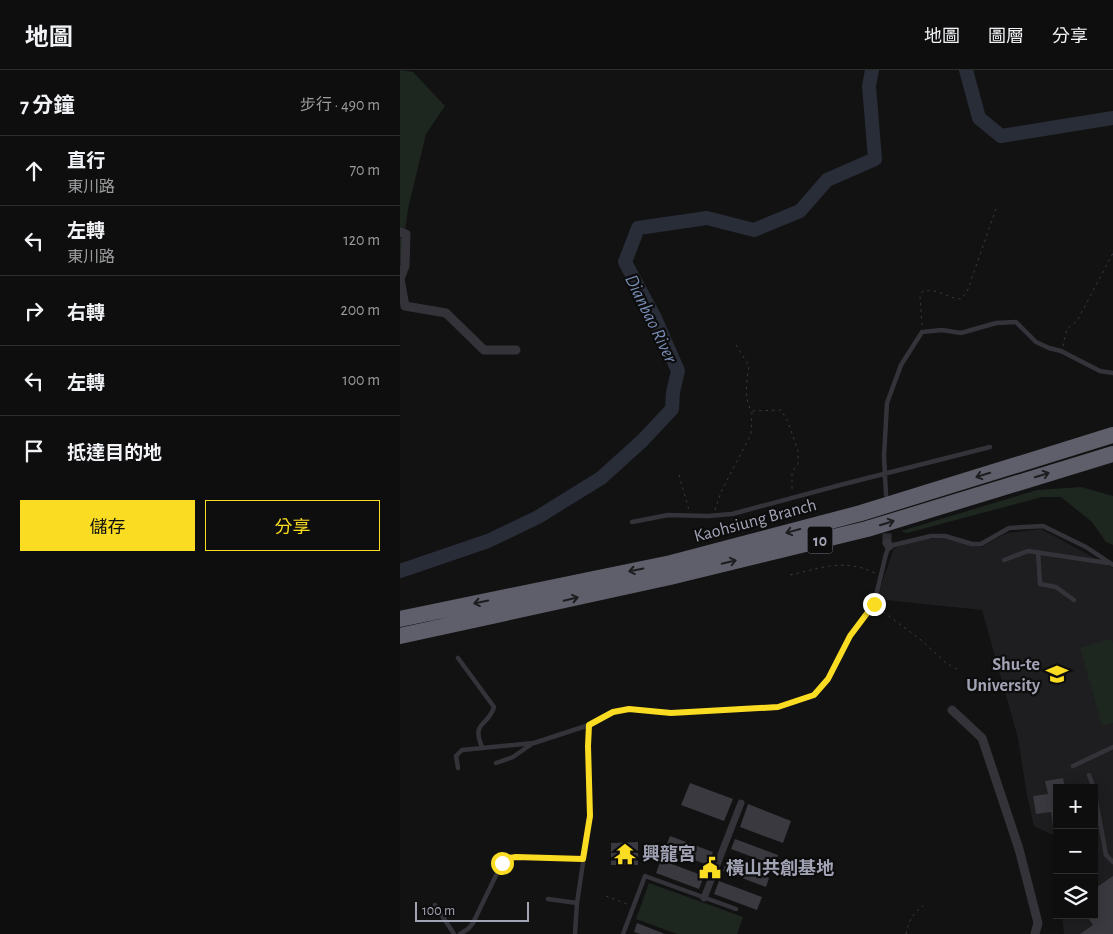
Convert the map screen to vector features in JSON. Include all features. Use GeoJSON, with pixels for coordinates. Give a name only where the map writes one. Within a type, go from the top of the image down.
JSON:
{"type":"FeatureCollection","features":[{"type":"Feature","properties":{"kind":"highway","name":"Kaohsiung Branch"},"geometry":{"type":"LineString","coordinates":[[400,619],[671,563],[861,513],[1113,435]]}},
{"type":"Feature","properties":{"kind":"highway","name":"Kaohsiung Branch"},"geometry":{"type":"LineString","coordinates":[[400,636],[670,576],[867,529],[1113,454]]}},
{"type":"Feature","properties":{"kind":"street"},"geometry":{"type":"LineString","coordinates":[[400,232],[406,234],[405,266],[400,279],[404,306],[446,313],[484,350],[516,350]]}},
{"type":"Feature","properties":{"kind":"street"},"geometry":{"type":"LineString","coordinates":[[952,710],[982,738],[1020,849],[1038,923],[1035,934]]}},
{"type":"Feature","properties":{"kind":"street"},"geometry":{"type":"LineString","coordinates":[[704,898],[741,803]]}},
{"type":"Feature","properties":{"kind":"lane"},"geometry":{"type":"LineString","coordinates":[[886,495],[884,456],[887,403],[901,365],[922,332],[942,330],[961,333],[996,323],[1016,322],[1036,342],[1061,351],[1100,372],[1113,373]]}},
{"type":"Feature","properties":{"kind":"lane"},"geometry":{"type":"LineString","coordinates":[[632,522],[668,515],[715,516],[732,514],[990,447]]}},
{"type":"Feature","properties":{"kind":"lane"},"geometry":{"type":"LineString","coordinates":[[458,768],[456,756],[462,750],[534,743],[589,725],[613,712],[629,709],[671,713],[778,707],[814,695],[828,679],[850,636],[874,604],[888,545],[931,536],[945,536],[972,544],[981,544],[1009,528],[1043,526],[1086,547],[1111,564]]}},
{"type":"Feature","properties":{"kind":"lane"},"geometry":{"type":"LineString","coordinates":[[1004,560],[1028,551],[1111,564]]}},
{"type":"Feature","properties":{"kind":"lane"},"geometry":{"type":"LineString","coordinates":[[1038,552],[1040,584],[1056,588],[1074,600]]}},
{"type":"Feature","properties":{"kind":"lane"},"geometry":{"type":"LineString","coordinates":[[458,658],[494,707],[492,715],[480,726],[478,737],[482,747]]}},
{"type":"Feature","properties":{"kind":"lane"},"geometry":{"type":"LineString","coordinates":[[575,934],[577,903],[590,816],[589,725]]}},
{"type":"Feature","properties":{"kind":"lane"},"geometry":{"type":"LineString","coordinates":[[496,763],[512,757],[534,743]]}},
{"type":"Feature","properties":{"kind":"lane"},"geometry":{"type":"LineString","coordinates":[[1073,766],[1113,747]]}},
{"type":"Feature","properties":{"kind":"lane"},"geometry":{"type":"LineString","coordinates":[[1090,775],[1093,784]]}},
{"type":"Feature","properties":{"kind":"lane"},"geometry":{"type":"LineString","coordinates":[[1098,811],[1106,855],[1113,862]]}},
{"type":"Feature","properties":{"kind":"lane"},"geometry":{"type":"LineString","coordinates":[[460,934],[473,924],[502,863],[509,858],[583,859]]}},
{"type":"Feature","properties":{"kind":"lane"},"geometry":{"type":"LineString","coordinates":[[623,934],[645,876],[736,910]]}},
{"type":"Feature","properties":{"kind":"lane"},"geometry":{"type":"LineString","coordinates":[[548,899],[577,903]]}},
{"type":"Feature","properties":{"kind":"lane"},"geometry":{"type":"LineString","coordinates":[[435,905],[454,934]]}},
{"type":"Feature","properties":{"kind":"path"},"geometry":{"type":"LineString","coordinates":[[922,332],[920,296],[924,291],[930,290],[961,299],[967,292],[997,206]]}},
{"type":"Feature","properties":{"kind":"path"},"geometry":{"type":"LineString","coordinates":[[1061,351],[1067,329],[1077,320],[1113,253]]}},
{"type":"Feature","properties":{"kind":"path"},"geometry":{"type":"LineString","coordinates":[[736,345],[749,366],[747,406],[752,411],[781,410],[788,422],[798,451],[798,464],[792,472],[791,487],[793,498]]}},
{"type":"Feature","properties":{"kind":"path"},"geometry":{"type":"LineString","coordinates":[[715,516],[721,492],[751,434],[752,411]]}},
{"type":"Feature","properties":{"kind":"path"},"geometry":{"type":"LineString","coordinates":[[679,475],[691,516]]}},
{"type":"Feature","properties":{"kind":"path"},"geometry":{"type":"LineString","coordinates":[[790,576],[842,564],[862,567],[880,576]]}},
{"type":"Feature","properties":{"kind":"path"},"geometry":{"type":"LineString","coordinates":[[874,604],[921,640],[945,662],[960,671]]}},
{"type":"Feature","properties":{"kind":"path"},"geometry":{"type":"LineString","coordinates":[[606,896],[634,906]]}},
{"type":"Feature","properties":{"kind":"path"},"geometry":{"type":"LineString","coordinates":[[906,934],[909,921],[914,913],[923,906]]}},
{"type":"Feature","properties":{"kind":"shaded area"},"geometry":{"type":"Polygon","coordinates":[[[400,70],[413,72],[445,106],[426,134],[408,209],[400,267],[400,70]]]}},
{"type":"Feature","properties":{"kind":"shaded area"},"geometry":{"type":"Polygon","coordinates":[[[1081,487],[1113,496],[1113,545],[1106,542],[1092,522],[1061,497],[1042,497],[907,533],[901,531],[1037,490],[1081,487]]]}},
{"type":"Feature","properties":{"kind":"shaded area","name":"Shu-te University"},"geometry":{"type":"Polygon","coordinates":[[[1041,529],[1113,568],[1113,934],[1064,934],[1062,919],[1098,919],[1098,784],[1053,784],[1053,835],[1034,826],[1018,738],[982,610],[876,599],[895,546],[927,539],[945,538],[981,547],[1007,533],[1041,529]]]}},
{"type":"Feature","properties":{"kind":"shaded area"},"geometry":{"type":"Polygon","coordinates":[[[1109,639],[1113,643],[1113,723],[1102,726],[1080,648],[1109,639]]]}},
{"type":"Feature","properties":{"kind":"shaded area"},"geometry":{"type":"Polygon","coordinates":[[[649,883],[743,917],[737,934],[677,934],[636,919],[649,883]]]}},
{"type":"Feature","properties":{"kind":"building"},"geometry":{"type":"Polygon","coordinates":[[[1063,778],[1064,784],[1053,784],[1053,827],[1051,812],[1036,814],[1033,796],[1048,794],[1045,781],[1063,778]]]}},
{"type":"Feature","properties":{"kind":"building"},"geometry":{"type":"Polygon","coordinates":[[[690,783],[733,799],[724,821],[681,805],[690,783]]]}},
{"type":"Feature","properties":{"kind":"building"},"geometry":{"type":"Polygon","coordinates":[[[748,804],[791,821],[783,843],[740,827],[748,804]]]}},
{"type":"Feature","properties":{"kind":"building"},"geometry":{"type":"Polygon","coordinates":[[[670,836],[713,852],[708,865],[665,849],[670,836]]]}},
{"type":"Feature","properties":{"kind":"building"},"geometry":{"type":"Polygon","coordinates":[[[735,839],[778,855],[774,865],[731,849],[735,839]]]}},
{"type":"Feature","properties":{"kind":"building","name":"興龍宮"},"geometry":{"type":"Polygon","coordinates":[[[638,842],[638,865],[611,865],[611,843],[638,842]]]}},
{"type":"Feature","properties":{"kind":"building"},"geometry":{"type":"Polygon","coordinates":[[[661,860],[704,876],[699,889],[656,873],[661,860]]]}},
{"type":"Feature","properties":{"kind":"building"},"geometry":{"type":"Polygon","coordinates":[[[726,862],[769,878],[766,887],[723,871],[726,862]]]}},
{"type":"Feature","properties":{"kind":"building"},"geometry":{"type":"Polygon","coordinates":[[[1113,876],[1113,934],[1080,934],[1093,925],[1089,919],[1098,919],[1098,886],[1113,876]]]}},
{"type":"Feature","properties":{"kind":"building"},"geometry":{"type":"Polygon","coordinates":[[[719,881],[762,897],[757,910],[714,894],[719,881]]]}},
{"type":"Feature","properties":{"kind":"building"},"geometry":{"type":"Polygon","coordinates":[[[637,923],[665,934],[640,934],[634,932],[637,923]]]}},
{"type":"Feature","properties":{"kind":"waterway","name":"Dianbao River"},"geometry":{"type":"LineString","coordinates":[[400,571],[488,541],[538,517],[601,478],[642,441],[672,409],[673,392],[678,371],[655,318],[625,262],[638,228],[707,218],[754,230],[800,211],[827,180],[875,159],[869,86],[872,70]]}},
{"type":"Feature","properties":{"kind":"waterway","name":"Dianbao River"},"geometry":{"type":"LineString","coordinates":[[966,70],[979,118],[1001,136],[1113,118]]}},
{"type":"Feature","properties":{"kind":"tunnel"},"geometry":{"type":"LineString","coordinates":[[887,520],[887,543]]}},
{"type":"Feature","properties":{"kind":"place","name":"Shu-te University"},"geometry":{"type":"Point","coordinates":[1057,674]}},
{"type":"Feature","properties":{"kind":"place","name":"興龍宮"},"geometry":{"type":"Point","coordinates":[625,854]}},
{"type":"Feature","properties":{"kind":"place","name":"橫山共創基地"},"geometry":{"type":"Point","coordinates":[710,868]}},
{"type":"Feature","properties":{"kind":"route"},"geometry":{"type":"LineString","coordinates":[[502,863],[509,858],[516,857],[583,859],[590,816],[589,725],[613,712],[629,709],[690,713],[778,707],[814,695],[828,679],[850,636],[874,604]]}}]}
